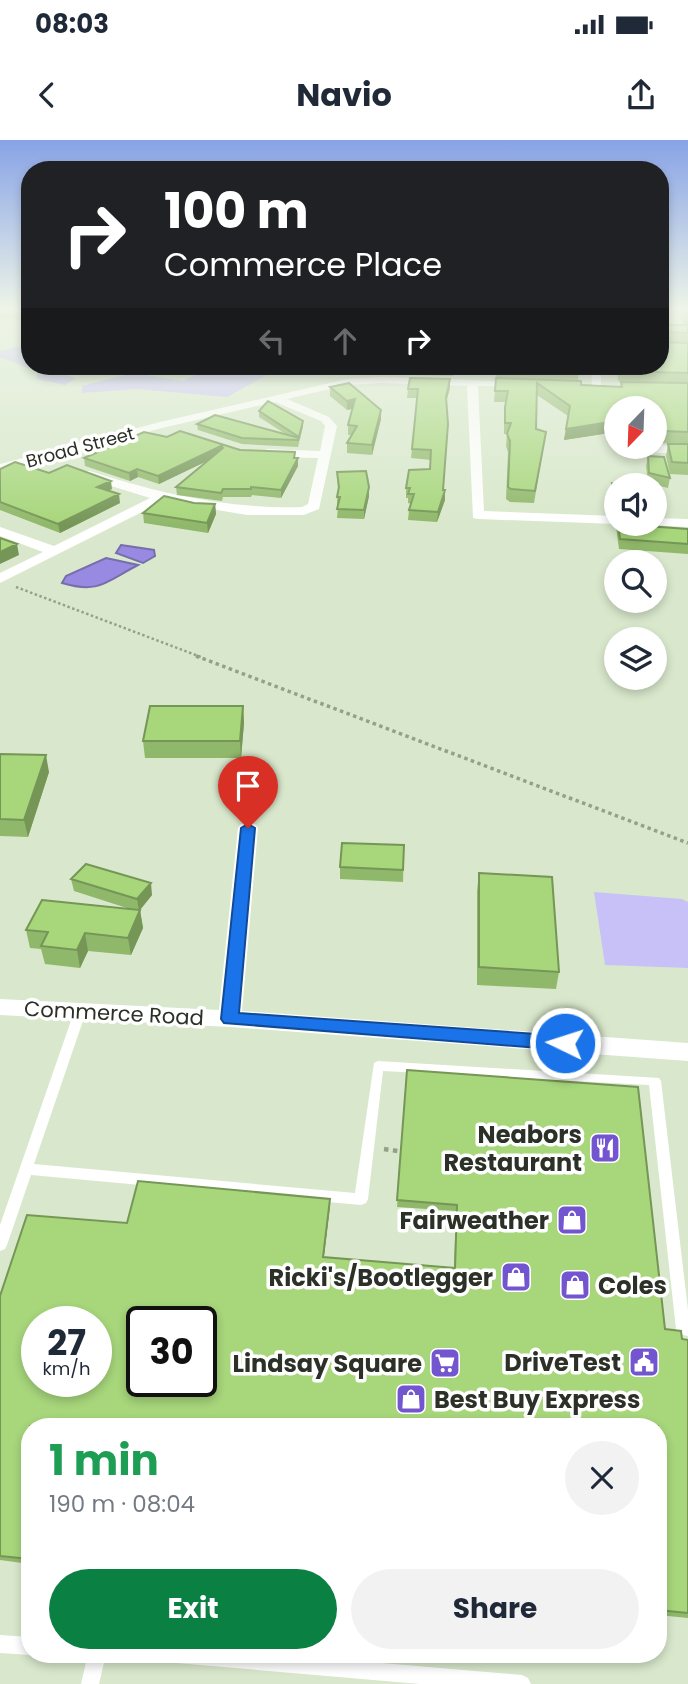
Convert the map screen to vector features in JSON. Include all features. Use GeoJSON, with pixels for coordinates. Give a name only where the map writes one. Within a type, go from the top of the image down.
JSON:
{"type":"FeatureCollection","features":[{"type":"Feature","properties":{"kind":"street","name":"Broad Street"},"geometry":{"type":"LineString","coordinates":[[0,468],[160,425],[347,382]]}},
{"type":"Feature","properties":{"kind":"street","name":"Broad Street"},"geometry":{"type":"LineString","coordinates":[[441,382],[528,385]]}},
{"type":"Feature","properties":{"kind":"street"},"geometry":{"type":"LineString","coordinates":[[472,383],[478,515],[604,520]]}},
{"type":"Feature","properties":{"kind":"street"},"geometry":{"type":"LineString","coordinates":[[583,386],[610,387]]}},
{"type":"Feature","properties":{"kind":"street"},"geometry":{"type":"LineString","coordinates":[[42,457],[160,499],[195,506],[304,510],[314,506],[331,426],[325,419],[278,399]]}},
{"type":"Feature","properties":{"kind":"street"},"geometry":{"type":"LineString","coordinates":[[160,425],[176,433]]}},
{"type":"Feature","properties":{"kind":"street"},"geometry":{"type":"LineString","coordinates":[[667,449],[688,450]]}},
{"type":"Feature","properties":{"kind":"street"},"geometry":{"type":"LineString","coordinates":[[254,453],[324,455]]}},
{"type":"Feature","properties":{"kind":"street"},"geometry":{"type":"LineString","coordinates":[[6,582],[53,551],[160,499]]}},
{"type":"Feature","properties":{"kind":"street"},"geometry":{"type":"LineString","coordinates":[[667,522],[688,523]]}},
{"type":"Feature","properties":{"kind":"street"},"geometry":{"type":"LineString","coordinates":[[0,531],[53,551]]}},
{"type":"Feature","properties":{"kind":"street"},"geometry":{"type":"LineString","coordinates":[[230,1019],[248,828]]}},
{"type":"Feature","properties":{"kind":"street","name":"Commerce Road"},"geometry":{"type":"LineString","coordinates":[[0,1007],[230,1019],[688,1052]]}},
{"type":"Feature","properties":{"kind":"lane"},"geometry":{"type":"LineString","coordinates":[[0,1245],[80,1012]]}},
{"type":"Feature","properties":{"kind":"lane"},"geometry":{"type":"LineString","coordinates":[[26,1169],[361,1199],[378,1066],[655,1081],[683,1329],[688,1329]]}},
{"type":"Feature","properties":{"kind":"lane"},"geometry":{"type":"LineString","coordinates":[[0,1644],[21,1645]]}},
{"type":"Feature","properties":{"kind":"lane"},"geometry":{"type":"LineString","coordinates":[[90,1684],[95,1663]]}},
{"type":"Feature","properties":{"kind":"lane"},"geometry":{"type":"LineString","coordinates":[[280,1663],[522,1684]]}},
{"type":"Feature","properties":{"kind":"path"},"geometry":{"type":"LineString","coordinates":[[6,582],[688,843]]}},
{"type":"Feature","properties":{"kind":"path"},"geometry":{"type":"LineString","coordinates":[[401,1151],[414,1153]]}},
{"type":"Feature","properties":{"kind":"shaded area"},"geometry":{"type":"Polygon","coordinates":[[[97,382],[254,382],[227,397],[137,389],[82,393],[82,386],[97,382]]]}},
{"type":"Feature","properties":{"kind":"shaded area"},"geometry":{"type":"Polygon","coordinates":[[[121,545],[154,550],[155,556],[143,563],[116,553],[121,545]]]}},
{"type":"Feature","properties":{"kind":"shaded area"},"geometry":{"type":"Polygon","coordinates":[[[106,558],[138,565],[94,587],[62,583],[66,576],[106,558]]]}},
{"type":"Feature","properties":{"kind":"shaded area"},"geometry":{"type":"Polygon","coordinates":[[[594,892],[682,899],[688,902],[688,968],[605,965],[594,892]]]}},
{"type":"Feature","properties":{"kind":"building"},"geometry":{"type":"Polygon","coordinates":[[[409,382],[449,382],[446,397],[448,424],[445,490],[438,512],[409,510],[414,494],[408,494],[410,488],[406,488],[409,470],[430,469],[431,450],[412,449],[418,389],[408,389],[409,382]]]}},
{"type":"Feature","properties":{"kind":"building"},"geometry":{"type":"Polygon","coordinates":[[[496,382],[581,382],[581,385],[622,387],[621,382],[688,383],[688,432],[667,431],[667,396],[604,396],[604,423],[566,429],[570,406],[537,383],[536,429],[546,432],[535,491],[511,489],[508,487],[510,441],[507,434],[511,423],[505,423],[508,391],[495,391],[496,382]]]}},
{"type":"Feature","properties":{"kind":"building"},"geometry":{"type":"Polygon","coordinates":[[[349,383],[381,410],[372,445],[347,443],[357,426],[348,425],[355,399],[347,401],[330,387],[349,383]]]}},
{"type":"Feature","properties":{"kind":"building"},"geometry":{"type":"Polygon","coordinates":[[[268,401],[303,421],[299,437],[259,411],[268,401]]]}},
{"type":"Feature","properties":{"kind":"building"},"geometry":{"type":"Polygon","coordinates":[[[215,415],[299,438],[242,438],[197,424],[215,415]]]}},
{"type":"Feature","properties":{"kind":"building"},"geometry":{"type":"Polygon","coordinates":[[[180,431],[240,450],[295,452],[294,458],[298,458],[281,490],[251,487],[223,489],[221,493],[176,487],[223,448],[221,446],[158,476],[137,469],[129,473],[84,458],[144,432],[167,437],[180,431]]]}},
{"type":"Feature","properties":{"kind":"building"},"geometry":{"type":"Polygon","coordinates":[[[668,444],[688,444],[688,463],[672,462],[668,444]]]}},
{"type":"Feature","properties":{"kind":"building"},"geometry":{"type":"Polygon","coordinates":[[[648,459],[665,459],[670,478],[667,477],[667,473],[649,473],[648,459]]]}},
{"type":"Feature","properties":{"kind":"building"},"geometry":{"type":"Polygon","coordinates":[[[15,462],[49,473],[67,465],[111,481],[97,487],[119,494],[58,524],[0,502],[0,469],[15,462]]]}},
{"type":"Feature","properties":{"kind":"building"},"geometry":{"type":"Polygon","coordinates":[[[366,471],[369,487],[364,510],[337,509],[340,497],[337,497],[337,472],[366,471]]]}},
{"type":"Feature","properties":{"kind":"building"},"geometry":{"type":"Polygon","coordinates":[[[164,496],[194,503],[215,504],[207,523],[143,513],[164,496]]]}},
{"type":"Feature","properties":{"kind":"building"},"geometry":{"type":"Polygon","coordinates":[[[667,527],[688,529],[688,544],[620,539],[620,536],[667,536],[667,527]]]}},
{"type":"Feature","properties":{"kind":"building"},"geometry":{"type":"Polygon","coordinates":[[[0,538],[17,544],[0,552],[0,538]]]}},
{"type":"Feature","properties":{"kind":"building"},"geometry":{"type":"Polygon","coordinates":[[[150,706],[243,706],[240,741],[143,741],[150,706]]]}},
{"type":"Feature","properties":{"kind":"building"},"geometry":{"type":"Polygon","coordinates":[[[0,754],[46,755],[24,820],[0,819],[0,754]]]}},
{"type":"Feature","properties":{"kind":"building"},"geometry":{"type":"Polygon","coordinates":[[[342,843],[404,845],[403,870],[340,867],[342,843]]]}},
{"type":"Feature","properties":{"kind":"building"},"geometry":{"type":"Polygon","coordinates":[[[86,864],[151,883],[137,899],[71,879],[86,864]]]}},
{"type":"Feature","properties":{"kind":"building"},"geometry":{"type":"Polygon","coordinates":[[[479,873],[552,877],[559,972],[479,967],[479,873]]]}},
{"type":"Feature","properties":{"kind":"building"},"geometry":{"type":"Polygon","coordinates":[[[42,900],[140,910],[128,938],[85,933],[77,950],[41,946],[48,932],[26,930],[42,900]]]}},
{"type":"Feature","properties":{"kind":"building","name":"Lindsay Square"},"geometry":{"type":"Polygon","coordinates":[[[407,1070],[638,1087],[665,1329],[681,1331],[682,1339],[688,1340],[688,1613],[667,1611],[667,1418],[21,1418],[21,1558],[0,1556],[0,1296],[27,1215],[127,1223],[138,1181],[330,1199],[323,1257],[455,1268],[457,1205],[397,1200],[407,1070]]]}},
{"type":"Feature","properties":{"kind":"place","name":"Neabors Restaurant"},"geometry":{"type":"Point","coordinates":[605,1148]}},
{"type":"Feature","properties":{"kind":"place","name":"Fairweather"},"geometry":{"type":"Point","coordinates":[572,1220]}},
{"type":"Feature","properties":{"kind":"place","name":"Ricki's/Bootlegger"},"geometry":{"type":"Point","coordinates":[516,1277]}},
{"type":"Feature","properties":{"kind":"place","name":"Coles"},"geometry":{"type":"Point","coordinates":[575,1285]}},
{"type":"Feature","properties":{"kind":"place","name":"DriveTest"},"geometry":{"type":"Point","coordinates":[644,1362]}},
{"type":"Feature","properties":{"kind":"place","name":"Lindsay Square"},"geometry":{"type":"Point","coordinates":[445,1363]}},
{"type":"Feature","properties":{"kind":"place","name":"Best Buy Express"},"geometry":{"type":"Point","coordinates":[411,1399]}},
{"type":"Feature","properties":{"kind":"route"},"geometry":{"type":"LineString","coordinates":[[248,828],[230,1019],[565,1043]]}}]}
